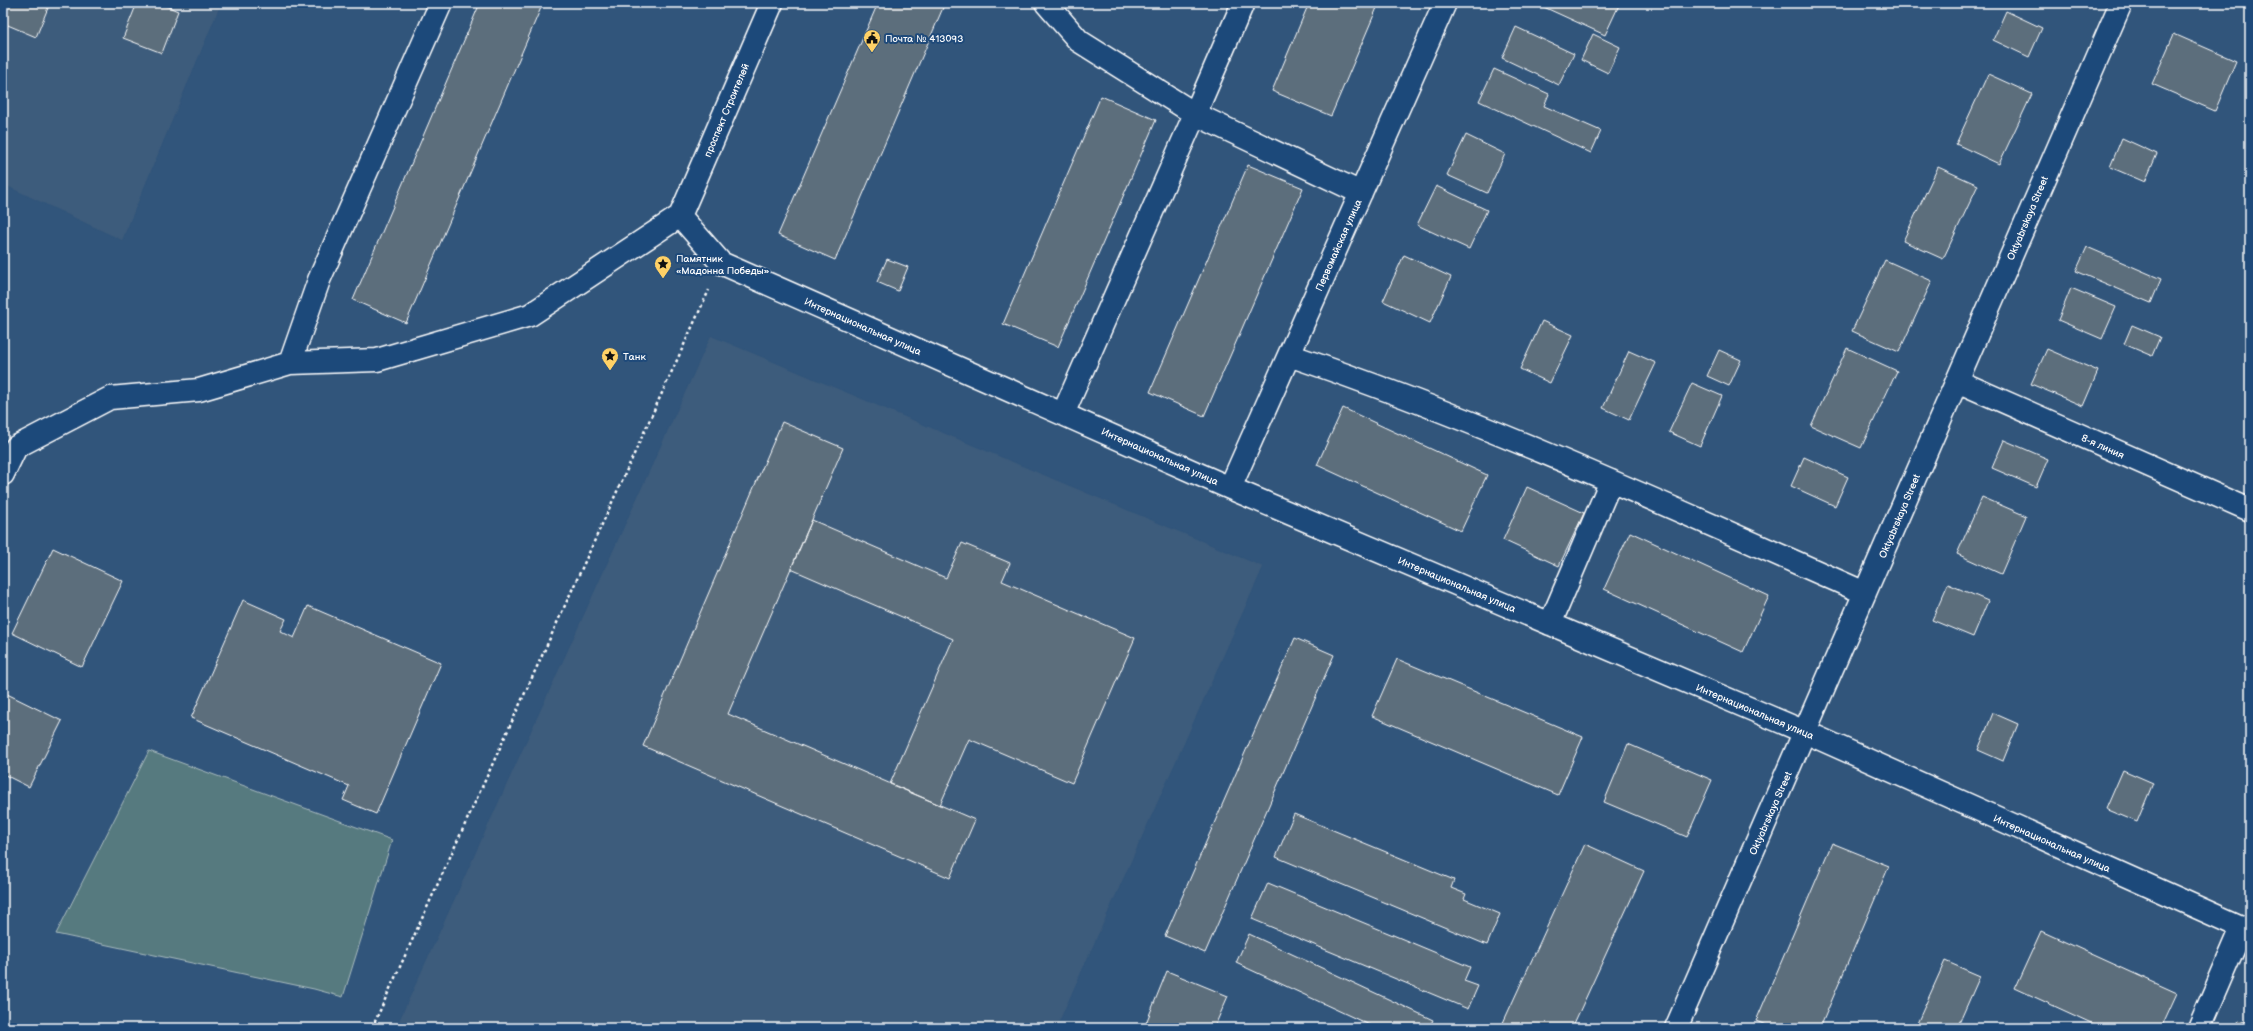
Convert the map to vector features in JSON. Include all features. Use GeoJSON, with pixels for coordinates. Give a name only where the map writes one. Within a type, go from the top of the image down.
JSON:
{"type":"FeatureCollection","features":[{"type":"Feature","properties":{"kind":"street"},"geometry":{"type":"LineString","coordinates":[[290,363],[320,280],[441,3]]}},
{"type":"Feature","properties":{"kind":"street","name":"проспект Строителей"},"geometry":{"type":"LineString","coordinates":[[680,216],[772,3]]}},
{"type":"Feature","properties":{"kind":"street"},"geometry":{"type":"LineString","coordinates":[[1046,3],[1079,41],[1195,114],[1361,193]]}},
{"type":"Feature","properties":{"kind":"street"},"geometry":{"type":"LineString","coordinates":[[1063,414],[1243,3]]}},
{"type":"Feature","properties":{"kind":"street","name":"Первомайская улица"},"geometry":{"type":"LineString","coordinates":[[1230,488],[1445,3]]}},
{"type":"Feature","properties":{"kind":"street","name":"Oktyabrskaya Street"},"geometry":{"type":"LineString","coordinates":[[1676,1028],[2121,3]]}},
{"type":"Feature","properties":{"kind":"street"},"geometry":{"type":"LineString","coordinates":[[3,474],[10,446],[110,398],[199,390],[290,363],[377,360],[530,315],[680,216]]}},
{"type":"Feature","properties":{"kind":"street","name":"Интернациональная улица"},"geometry":{"type":"LineString","coordinates":[[680,216],[721,263],[1230,488],[1805,732],[2246,930]]}},
{"type":"Feature","properties":{"kind":"street"},"geometry":{"type":"LineString","coordinates":[[1289,355],[1370,382],[1611,481],[1865,593]]}},
{"type":"Feature","properties":{"kind":"street","name":"8-я линия"},"geometry":{"type":"LineString","coordinates":[[1956,381],[2250,510]]}},
{"type":"Feature","properties":{"kind":"street"},"geometry":{"type":"LineString","coordinates":[[1550,624],[1611,481]]}},
{"type":"Feature","properties":{"kind":"street"},"geometry":{"type":"LineString","coordinates":[[2199,1028],[2246,930]]}},
{"type":"Feature","properties":{"kind":"path"},"geometry":{"type":"LineString","coordinates":[[372,1028],[721,263]]}},
{"type":"Feature","properties":{"kind":"shaded area"},"geometry":{"type":"Polygon","coordinates":[[[3,3],[221,3],[122,240],[3,184],[3,3]]]}},
{"type":"Feature","properties":{"kind":"shaded area"},"geometry":{"type":"Polygon","coordinates":[[[711,336],[1263,567],[1056,1028],[396,1028],[711,336]]]}},
{"type":"Feature","properties":{"kind":"green space"},"geometry":{"type":"Polygon","coordinates":[[[149,751],[392,840],[343,997],[314,989],[56,934],[149,751]]]}},
{"type":"Feature","properties":{"kind":"building"},"geometry":{"type":"Polygon","coordinates":[[[3,3],[50,3],[36,37],[3,23],[3,3]]]}},
{"type":"Feature","properties":{"kind":"building"},"geometry":{"type":"Polygon","coordinates":[[[137,3],[159,3],[178,11],[162,53],[123,38],[137,3]]]}},
{"type":"Feature","properties":{"kind":"building"},"geometry":{"type":"Polygon","coordinates":[[[480,3],[543,3],[406,323],[353,300],[480,3]]]}},
{"type":"Feature","properties":{"kind":"building"},"geometry":{"type":"Polygon","coordinates":[[[878,3],[945,3],[835,260],[778,235],[878,3]]]}},
{"type":"Feature","properties":{"kind":"building"},"geometry":{"type":"Polygon","coordinates":[[[1309,3],[1379,3],[1331,116],[1272,91],[1309,3]]]}},
{"type":"Feature","properties":{"kind":"building"},"geometry":{"type":"Polygon","coordinates":[[[1535,3],[1620,3],[1605,35],[1535,3]]]}},
{"type":"Feature","properties":{"kind":"building"},"geometry":{"type":"Polygon","coordinates":[[[2006,11],[2042,28],[2029,57],[1993,40],[2006,11]]]}},
{"type":"Feature","properties":{"kind":"building"},"geometry":{"type":"Polygon","coordinates":[[[1516,27],[1574,54],[1559,85],[1502,58],[1516,27]]]}},
{"type":"Feature","properties":{"kind":"building"},"geometry":{"type":"Polygon","coordinates":[[[1593,34],[1620,47],[1608,73],[1581,60],[1593,34]]]}},
{"type":"Feature","properties":{"kind":"building"},"geometry":{"type":"Polygon","coordinates":[[[2174,34],[2236,61],[2215,111],[2152,84],[2174,34]]]}},
{"type":"Feature","properties":{"kind":"building"},"geometry":{"type":"Polygon","coordinates":[[[1494,69],[1549,94],[1544,106],[1601,131],[1591,153],[1479,101],[1494,69]]]}},
{"type":"Feature","properties":{"kind":"building"},"geometry":{"type":"Polygon","coordinates":[[[1988,74],[2032,94],[1999,164],[1956,144],[1988,74]]]}},
{"type":"Feature","properties":{"kind":"building"},"geometry":{"type":"Polygon","coordinates":[[[1101,96],[1156,120],[1058,347],[1003,324],[1101,96]]]}},
{"type":"Feature","properties":{"kind":"building"},"geometry":{"type":"Polygon","coordinates":[[[1466,135],[1505,154],[1487,193],[1447,175],[1466,135]]]}},
{"type":"Feature","properties":{"kind":"building"},"geometry":{"type":"Polygon","coordinates":[[[2122,138],[2157,154],[2145,182],[2110,167],[2122,138]]]}},
{"type":"Feature","properties":{"kind":"building"},"geometry":{"type":"Polygon","coordinates":[[[1248,165],[1303,188],[1204,416],[1150,392],[1248,165]]]}},
{"type":"Feature","properties":{"kind":"building"},"geometry":{"type":"Polygon","coordinates":[[[1938,167],[1978,185],[1943,259],[1903,241],[1938,167]]]}},
{"type":"Feature","properties":{"kind":"building"},"geometry":{"type":"Polygon","coordinates":[[[1436,186],[1487,210],[1469,249],[1417,225],[1436,186]]]}},
{"type":"Feature","properties":{"kind":"building"},"geometry":{"type":"Polygon","coordinates":[[[2087,247],[2161,279],[2151,303],[2076,271],[2087,247]]]}},
{"type":"Feature","properties":{"kind":"building"},"geometry":{"type":"Polygon","coordinates":[[[1404,255],[1451,277],[1430,323],[1383,301],[1404,255]]]}},
{"type":"Feature","properties":{"kind":"building"},"geometry":{"type":"Polygon","coordinates":[[[887,259],[908,267],[898,291],[877,282],[887,259]]]}},
{"type":"Feature","properties":{"kind":"building"},"geometry":{"type":"Polygon","coordinates":[[[1885,260],[1932,281],[1899,352],[1852,331],[1885,260]]]}},
{"type":"Feature","properties":{"kind":"building"},"geometry":{"type":"Polygon","coordinates":[[[2071,288],[2116,307],[2102,339],[2058,320],[2071,288]]]}},
{"type":"Feature","properties":{"kind":"building"},"geometry":{"type":"Polygon","coordinates":[[[1542,321],[1573,335],[1550,383],[1520,369],[1542,321]]]}},
{"type":"Feature","properties":{"kind":"building"},"geometry":{"type":"Polygon","coordinates":[[[2132,325],[2160,337],[2152,356],[2124,344],[2132,325]]]}},
{"type":"Feature","properties":{"kind":"building"},"geometry":{"type":"Polygon","coordinates":[[[1847,348],[1897,371],[1861,448],[1811,426],[1847,348]]]}},
{"type":"Feature","properties":{"kind":"building"},"geometry":{"type":"Polygon","coordinates":[[[2047,349],[2098,371],[2083,406],[2031,384],[2047,349]]]}},
{"type":"Feature","properties":{"kind":"building"},"geometry":{"type":"Polygon","coordinates":[[[1719,350],[1741,360],[1729,386],[1707,376],[1719,350]]]}},
{"type":"Feature","properties":{"kind":"building"},"geometry":{"type":"Polygon","coordinates":[[[1629,351],[1656,363],[1629,420],[1603,408],[1629,351]]]}},
{"type":"Feature","properties":{"kind":"building"},"geometry":{"type":"Polygon","coordinates":[[[1692,383],[1722,396],[1700,446],[1669,432],[1692,383]]]}},
{"type":"Feature","properties":{"kind":"building"},"geometry":{"type":"Polygon","coordinates":[[[1343,408],[1487,475],[1461,531],[1317,465],[1343,408]]]}},
{"type":"Feature","properties":{"kind":"building"},"geometry":{"type":"Polygon","coordinates":[[[782,422],[843,448],[728,714],[975,820],[950,878],[643,746],[782,422]]]}},
{"type":"Feature","properties":{"kind":"building"},"geometry":{"type":"Polygon","coordinates":[[[2004,440],[2048,459],[2036,487],[1992,468],[2004,440]]]}},
{"type":"Feature","properties":{"kind":"building"},"geometry":{"type":"Polygon","coordinates":[[[1804,457],[1848,477],[1835,506],[1791,486],[1804,457]]]}},
{"type":"Feature","properties":{"kind":"building"},"geometry":{"type":"Polygon","coordinates":[[[1527,487],[1584,513],[1559,566],[1503,540],[1527,487]]]}},
{"type":"Feature","properties":{"kind":"building"},"geometry":{"type":"Polygon","coordinates":[[[1982,497],[2026,516],[2001,574],[1957,554],[1982,497]]]}},
{"type":"Feature","properties":{"kind":"building"},"geometry":{"type":"Polygon","coordinates":[[[812,520],[946,578],[962,543],[1010,563],[1002,581],[1135,638],[1072,783],[969,739],[940,805],[890,784],[953,639],[791,569],[812,520]]]}},
{"type":"Feature","properties":{"kind":"building"},"geometry":{"type":"Polygon","coordinates":[[[1630,532],[1769,596],[1743,652],[1604,589],[1630,532]]]}},
{"type":"Feature","properties":{"kind":"building"},"geometry":{"type":"Polygon","coordinates":[[[53,548],[123,581],[82,667],[12,633],[53,548]]]}},
{"type":"Feature","properties":{"kind":"building"},"geometry":{"type":"Polygon","coordinates":[[[1948,584],[1988,601],[1973,637],[1932,620],[1948,584]]]}},
{"type":"Feature","properties":{"kind":"building"},"geometry":{"type":"Polygon","coordinates":[[[243,600],[286,619],[280,631],[294,638],[308,606],[441,663],[376,814],[343,800],[349,786],[191,718],[243,600]]]}},
{"type":"Feature","properties":{"kind":"building"},"geometry":{"type":"Polygon","coordinates":[[[1295,638],[1334,655],[1205,953],[1165,936],[1295,638]]]}},
{"type":"Feature","properties":{"kind":"building"},"geometry":{"type":"Polygon","coordinates":[[[1397,659],[1583,737],[1558,795],[1372,716],[1397,659]]]}},
{"type":"Feature","properties":{"kind":"building"},"geometry":{"type":"Polygon","coordinates":[[[3,692],[62,721],[29,787],[3,774],[3,692]]]}},
{"type":"Feature","properties":{"kind":"building"},"geometry":{"type":"Polygon","coordinates":[[[1993,713],[2018,724],[2003,761],[1978,750],[1993,713]]]}},
{"type":"Feature","properties":{"kind":"building"},"geometry":{"type":"Polygon","coordinates":[[[1628,744],[1712,780],[1687,837],[1604,802],[1628,744]]]}},
{"type":"Feature","properties":{"kind":"building"},"geometry":{"type":"Polygon","coordinates":[[[2123,770],[2153,783],[2137,822],[2106,809],[2123,770]]]}},
{"type":"Feature","properties":{"kind":"building"},"geometry":{"type":"Polygon","coordinates":[[[1294,814],[1454,880],[1451,888],[1466,894],[1464,899],[1500,914],[1487,945],[1276,857],[1294,814]]]}},
{"type":"Feature","properties":{"kind":"building"},"geometry":{"type":"Polygon","coordinates":[[[1832,843],[1889,866],[1820,1028],[1773,1028],[1756,1021],[1832,843]]]}},
{"type":"Feature","properties":{"kind":"building"},"geometry":{"type":"Polygon","coordinates":[[[1585,844],[1644,871],[1572,1028],[1509,1028],[1502,1025],[1585,844]]]}},
{"type":"Feature","properties":{"kind":"building"},"geometry":{"type":"Polygon","coordinates":[[[1268,883],[1470,967],[1464,981],[1478,986],[1468,1009],[1252,919],[1268,883]]]}},
{"type":"Feature","properties":{"kind":"building"},"geometry":{"type":"Polygon","coordinates":[[[2041,931],[2177,993],[2161,1028],[2102,1028],[2015,988],[2041,931]]]}},
{"type":"Feature","properties":{"kind":"building"},"geometry":{"type":"Polygon","coordinates":[[[1249,934],[1433,1020],[1429,1028],[1376,1028],[1236,963],[1249,934]]]}},
{"type":"Feature","properties":{"kind":"building"},"geometry":{"type":"Polygon","coordinates":[[[1945,961],[1980,976],[1957,1028],[1915,1028],[1945,961]]]}},
{"type":"Feature","properties":{"kind":"building"},"geometry":{"type":"Polygon","coordinates":[[[1167,971],[1228,996],[1214,1028],[1209,1026],[1208,1028],[1144,1028],[1167,971]]]}},
{"type":"Feature","properties":{"kind":"building"},"geometry":{"type":"Polygon","coordinates":[[[2239,1020],[2250,1024],[2250,1028],[2235,1028],[2239,1020]]]}},
{"type":"Feature","properties":{"kind":"place","name":"Почта № 413093"},"geometry":{"type":"Point","coordinates":[872,53]}},
{"type":"Feature","properties":{"kind":"place","name":"Памятник «Мадонна Победы»"},"geometry":{"type":"Point","coordinates":[663,279]}},
{"type":"Feature","properties":{"kind":"place","name":"Танк"},"geometry":{"type":"Point","coordinates":[610,371]}}]}
